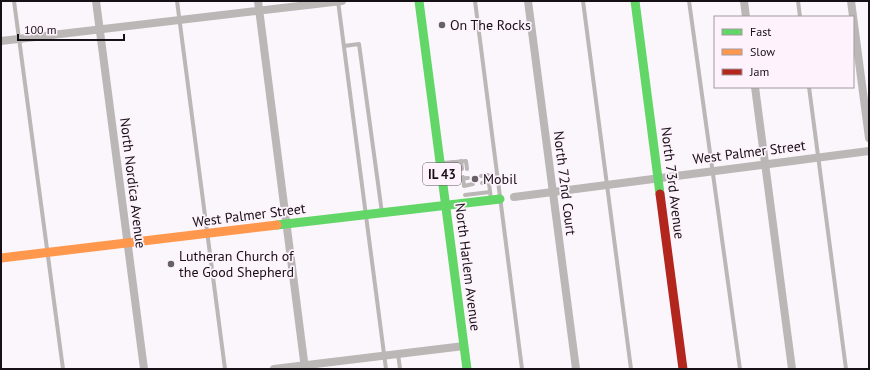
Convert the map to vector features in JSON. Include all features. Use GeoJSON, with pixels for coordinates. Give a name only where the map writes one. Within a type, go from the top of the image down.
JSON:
{"type":"FeatureCollection","features":[{"type":"Feature","properties":{"kind":"street","name":"North Nordica Avenue"},"geometry":{"type":"LineString","coordinates":[[96,1],[144,369]]}},
{"type":"Feature","properties":{"kind":"street"},"geometry":{"type":"LineString","coordinates":[[258,1],[305,367]]}},
{"type":"Feature","properties":{"kind":"street"},"geometry":{"type":"LineString","coordinates":[[1,41],[342,1]]}},
{"type":"Feature","properties":{"kind":"street","name":"North Harlem Avenue"},"geometry":{"type":"LineString","coordinates":[[419,1],[467,369]]}},
{"type":"Feature","properties":{"kind":"street","name":"North 72nd Court"},"geometry":{"type":"LineString","coordinates":[[528,1],[576,369]]}},
{"type":"Feature","properties":{"kind":"street","name":"North 73rd Avenue"},"geometry":{"type":"LineString","coordinates":[[635,1],[683,369]]}},
{"type":"Feature","properties":{"kind":"street"},"geometry":{"type":"LineString","coordinates":[[744,1],[746,16]]}},
{"type":"Feature","properties":{"kind":"street"},"geometry":{"type":"LineString","coordinates":[[852,1],[854,16]]}},
{"type":"Feature","properties":{"kind":"street"},"geometry":{"type":"LineString","coordinates":[[854,17],[869,138]]}},
{"type":"Feature","properties":{"kind":"street"},"geometry":{"type":"LineString","coordinates":[[755,88],[792,369]]}},
{"type":"Feature","properties":{"kind":"street","name":"West Palmer Street"},"geometry":{"type":"LineString","coordinates":[[514,196],[869,151]]}},
{"type":"Feature","properties":{"kind":"street","name":"West Palmer Street"},"geometry":{"type":"LineString","coordinates":[[1,258],[446,206],[465,199],[490,196],[500,199]]}},
{"type":"Feature","properties":{"kind":"street"},"geometry":{"type":"LineString","coordinates":[[274,369],[305,367],[464,346]]}},
{"type":"Feature","properties":{"kind":"lane"},"geometry":{"type":"LineString","coordinates":[[14,1],[62,369]]}},
{"type":"Feature","properties":{"kind":"lane"},"geometry":{"type":"LineString","coordinates":[[177,1],[225,369]]}},
{"type":"Feature","properties":{"kind":"lane"},"geometry":{"type":"LineString","coordinates":[[338,1],[386,369]]}},
{"type":"Feature","properties":{"kind":"lane"},"geometry":{"type":"LineString","coordinates":[[475,1],[522,369]]}},
{"type":"Feature","properties":{"kind":"lane"},"geometry":{"type":"LineString","coordinates":[[583,1],[631,369]]}},
{"type":"Feature","properties":{"kind":"lane"},"geometry":{"type":"LineString","coordinates":[[690,1],[740,369]]}},
{"type":"Feature","properties":{"kind":"lane"},"geometry":{"type":"LineString","coordinates":[[798,1],[800,16]]}},
{"type":"Feature","properties":{"kind":"lane"},"geometry":{"type":"LineString","coordinates":[[344,46],[359,44],[382,213]]}},
{"type":"Feature","properties":{"kind":"lane"},"geometry":{"type":"LineString","coordinates":[[810,88],[846,369]]}},
{"type":"Feature","properties":{"kind":"lane"},"geometry":{"type":"LineString","coordinates":[[461,161],[462,169]]}},
{"type":"Feature","properties":{"kind":"lane"},"geometry":{"type":"LineString","coordinates":[[440,164],[466,161],[467,168]]}},
{"type":"Feature","properties":{"kind":"lane"},"geometry":{"type":"LineString","coordinates":[[452,162],[454,180]]}},
{"type":"Feature","properties":{"kind":"lane"},"geometry":{"type":"LineString","coordinates":[[481,176],[488,175],[490,196]]}},
{"type":"Feature","properties":{"kind":"lane"},"geometry":{"type":"LineString","coordinates":[[442,181],[469,177]]}},
{"type":"Feature","properties":{"kind":"lane"},"geometry":{"type":"LineString","coordinates":[[463,178],[465,199]]}},
{"type":"Feature","properties":{"kind":"lane"},"geometry":{"type":"LineString","coordinates":[[482,183],[489,182]]}},
{"type":"Feature","properties":{"kind":"lane"},"geometry":{"type":"LineString","coordinates":[[464,186],[473,184]]}},
{"type":"Feature","properties":{"kind":"lane"},"geometry":{"type":"LineString","coordinates":[[398,354],[400,369]]}},
{"type":"Feature","properties":{"kind":"traffic: fast"},"geometry":{"type":"LineString","coordinates":[[419,1],[467,369]]}},
{"type":"Feature","properties":{"kind":"traffic: fast"},"geometry":{"type":"LineString","coordinates":[[635,1],[660,194]]}},
{"type":"Feature","properties":{"kind":"traffic: fast"},"geometry":{"type":"LineString","coordinates":[[277,225],[500,199]]}},
{"type":"Feature","properties":{"kind":"traffic: slow"},"geometry":{"type":"LineString","coordinates":[[1,258],[277,225]]}},
{"type":"Feature","properties":{"kind":"traffic: jam"},"geometry":{"type":"LineString","coordinates":[[660,194],[683,369]]}},
{"type":"Feature","properties":{"kind":"place","name":"On The Rocks"},"geometry":{"type":"Point","coordinates":[442,25]}},
{"type":"Feature","properties":{"kind":"place","name":"Mobil"},"geometry":{"type":"Point","coordinates":[475,179]}},
{"type":"Feature","properties":{"kind":"place","name":"Lutheran Church of the Good Shepherd"},"geometry":{"type":"Point","coordinates":[171,264]}}]}
